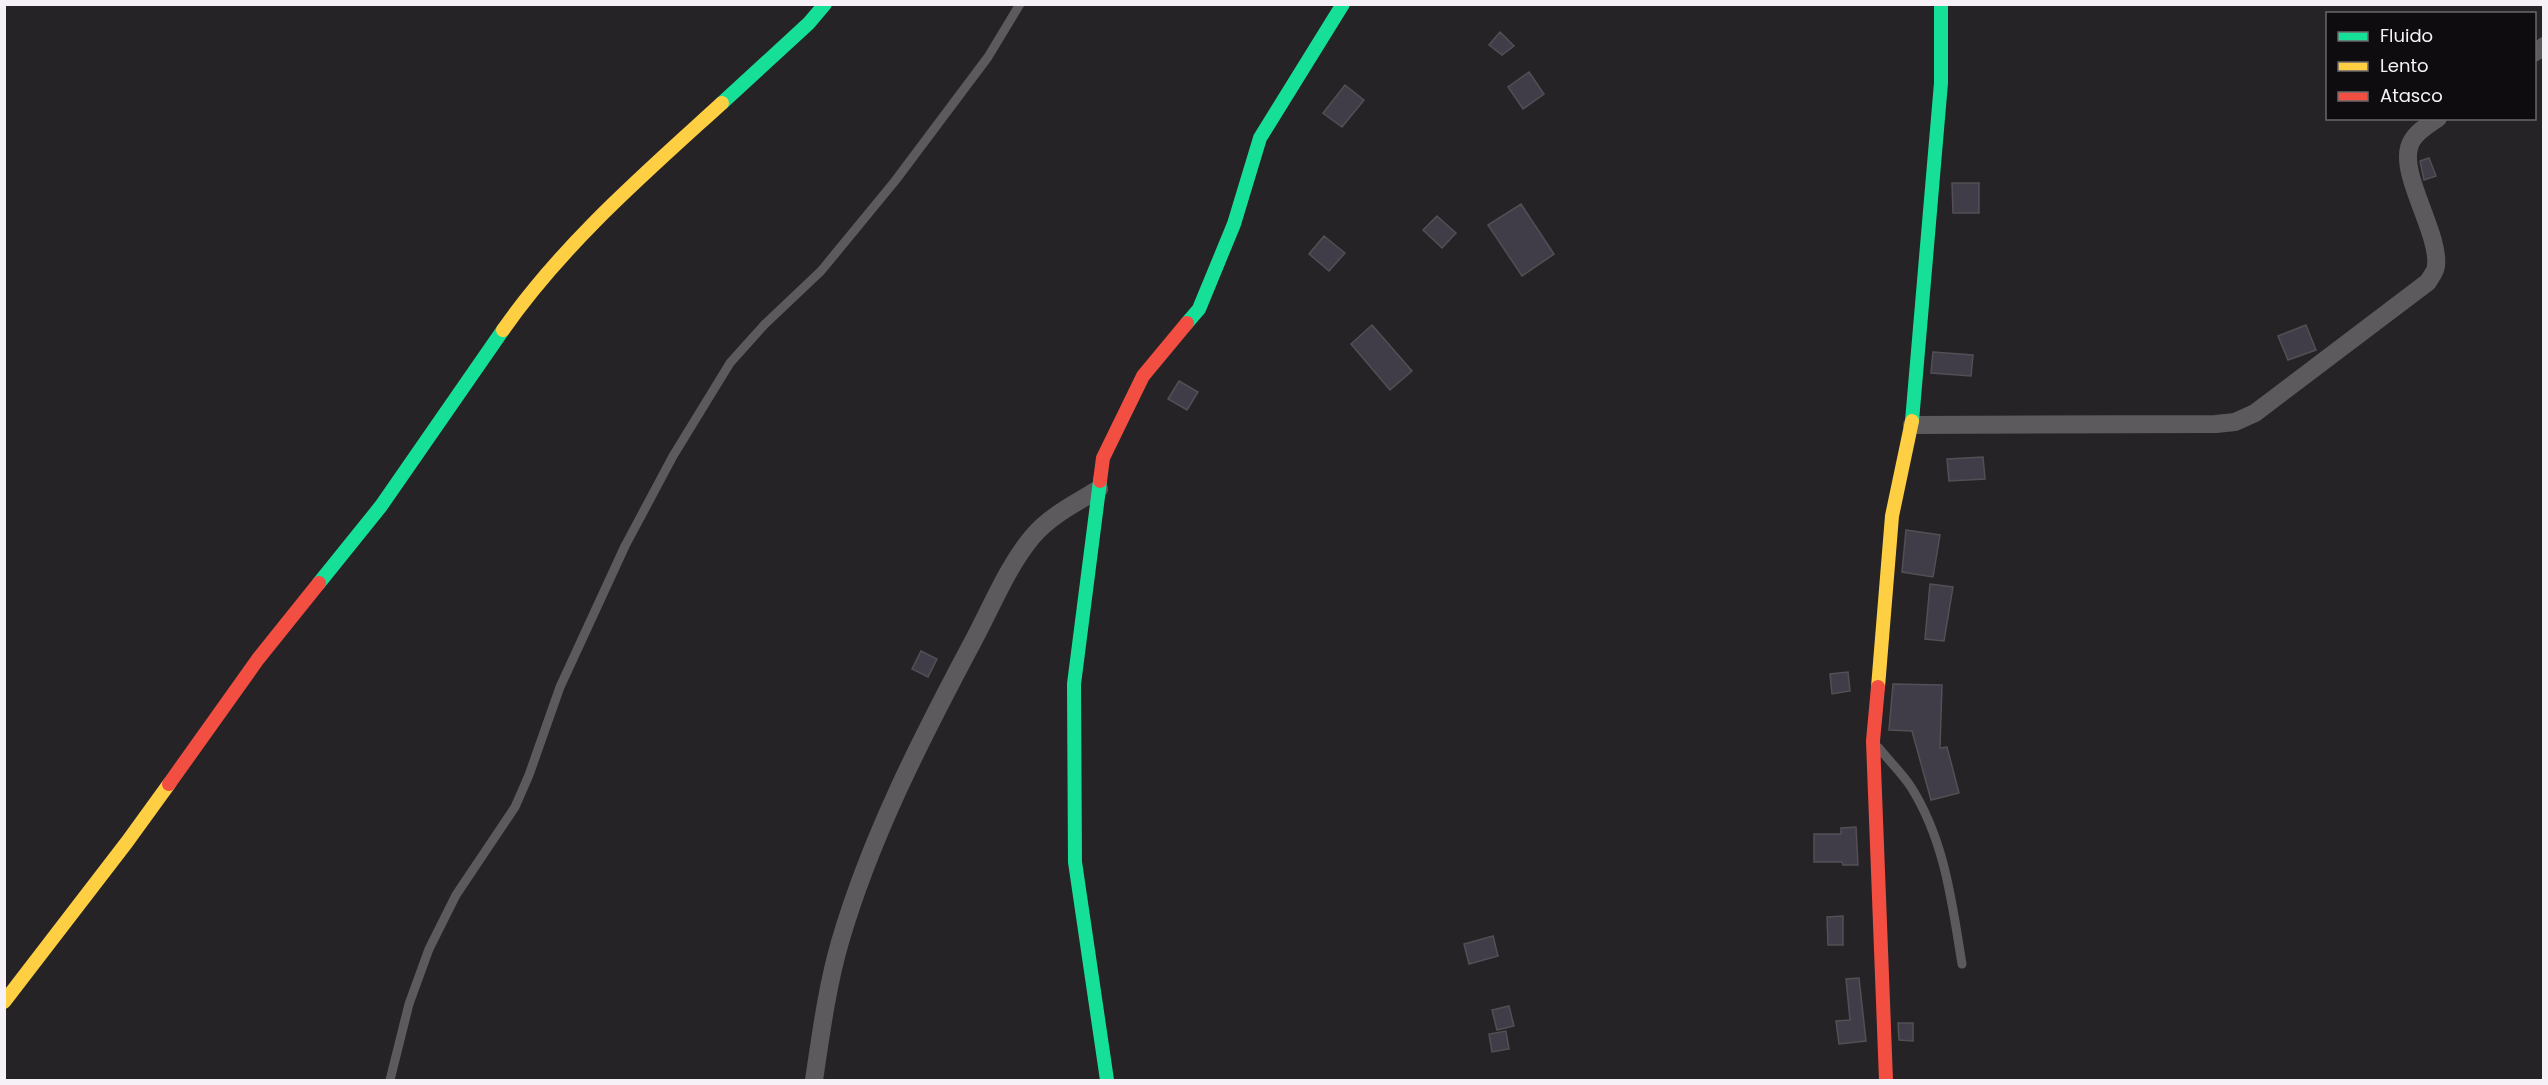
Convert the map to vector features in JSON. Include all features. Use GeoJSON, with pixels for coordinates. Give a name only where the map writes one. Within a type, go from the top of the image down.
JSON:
{"type":"FeatureCollection","features":[{"type":"Feature","properties":{"kind":"street"},"geometry":{"type":"LineString","coordinates":[[4,1002],[127,842],[258,659],[381,506],[518,309],[598,217],[809,23],[825,4]]}},
{"type":"Feature","properties":{"kind":"street"},"geometry":{"type":"LineString","coordinates":[[1107,1080],[1075,862],[1074,774],[1074,684],[1103,458],[1143,376],[1199,309],[1234,224],[1260,138],[1343,4]]}},
{"type":"Feature","properties":{"kind":"street"},"geometry":{"type":"LineString","coordinates":[[1882,1079],[1873,741],[1892,516],[1912,425],[1941,83],[1941,4]]}},
{"type":"Feature","properties":{"kind":"street"},"geometry":{"type":"LineString","coordinates":[[1912,425],[2216,424],[2235,422],[2255,413],[2428,282],[2436,267],[2434,248],[2408,162],[2409,146],[2420,131],[2435,120]]}},
{"type":"Feature","properties":{"kind":"street"},"geometry":{"type":"LineString","coordinates":[[814,1080],[839,944],[863,873],[894,802],[955,676],[1023,549],[1053,518],[1099,489]]}},
{"type":"Feature","properties":{"kind":"lane"},"geometry":{"type":"LineString","coordinates":[[390,1080],[409,1004],[429,949],[456,895],[515,807],[529,776],[560,687],[625,546],[673,456],[730,363],[765,324],[821,271],[912,160],[944,113],[988,57],[1020,4]]}},
{"type":"Feature","properties":{"kind":"lane"},"geometry":{"type":"LineString","coordinates":[[1873,741],[1911,787],[1931,826],[1948,876],[1962,964]]}},
{"type":"Feature","properties":{"kind":"building"},"geometry":{"type":"Polygon","coordinates":[[[1500,32],[1514,46],[1502,55],[1489,45],[1500,32]]]}},
{"type":"Feature","properties":{"kind":"building"},"geometry":{"type":"Polygon","coordinates":[[[1529,72],[1544,94],[1523,109],[1508,87],[1529,72]]]}},
{"type":"Feature","properties":{"kind":"building"},"geometry":{"type":"Polygon","coordinates":[[[1345,85],[1364,100],[1342,127],[1323,113],[1345,85]]]}},
{"type":"Feature","properties":{"kind":"building"},"geometry":{"type":"Polygon","coordinates":[[[2429,158],[2436,176],[2424,180],[2420,161],[2429,158]]]}},
{"type":"Feature","properties":{"kind":"building"},"geometry":{"type":"Polygon","coordinates":[[[1952,183],[1979,183],[1979,213],[1953,213],[1952,183]]]}},
{"type":"Feature","properties":{"kind":"building"},"geometry":{"type":"Polygon","coordinates":[[[1521,204],[1554,254],[1522,276],[1488,225],[1521,204]]]}},
{"type":"Feature","properties":{"kind":"building"},"geometry":{"type":"Polygon","coordinates":[[[1437,216],[1456,233],[1442,248],[1423,230],[1437,216]]]}},
{"type":"Feature","properties":{"kind":"building"},"geometry":{"type":"Polygon","coordinates":[[[1324,236],[1345,253],[1329,271],[1309,254],[1324,236]]]}},
{"type":"Feature","properties":{"kind":"building"},"geometry":{"type":"Polygon","coordinates":[[[1372,325],[1412,371],[1390,390],[1351,344],[1372,325]]]}},
{"type":"Feature","properties":{"kind":"building"},"geometry":{"type":"Polygon","coordinates":[[[2306,325],[2316,350],[2288,360],[2278,336],[2306,325]]]}},
{"type":"Feature","properties":{"kind":"building"},"geometry":{"type":"Polygon","coordinates":[[[1933,352],[1973,355],[1971,376],[1931,373],[1933,352]]]}},
{"type":"Feature","properties":{"kind":"building"},"geometry":{"type":"Polygon","coordinates":[[[1179,381],[1198,392],[1187,410],[1168,399],[1179,381]]]}},
{"type":"Feature","properties":{"kind":"building"},"geometry":{"type":"Polygon","coordinates":[[[1983,457],[1985,479],[1949,481],[1947,459],[1983,457]]]}},
{"type":"Feature","properties":{"kind":"building"},"geometry":{"type":"Polygon","coordinates":[[[1906,530],[1940,535],[1933,577],[1902,572],[1906,530]]]}},
{"type":"Feature","properties":{"kind":"building"},"geometry":{"type":"Polygon","coordinates":[[[1930,584],[1953,587],[1944,641],[1925,639],[1930,584]]]}},
{"type":"Feature","properties":{"kind":"building"},"geometry":{"type":"Polygon","coordinates":[[[921,651],[937,659],[928,677],[912,669],[921,651]]]}},
{"type":"Feature","properties":{"kind":"building"},"geometry":{"type":"Polygon","coordinates":[[[1848,672],[1850,691],[1832,694],[1830,674],[1848,672]]]}},
{"type":"Feature","properties":{"kind":"building"},"geometry":{"type":"Polygon","coordinates":[[[1893,684],[1942,685],[1940,748],[1947,747],[1959,793],[1931,800],[1912,731],[1889,730],[1893,684]]]}},
{"type":"Feature","properties":{"kind":"building"},"geometry":{"type":"Polygon","coordinates":[[[1856,827],[1858,865],[1843,865],[1842,862],[1814,862],[1814,834],[1841,834],[1841,828],[1856,827]]]}},
{"type":"Feature","properties":{"kind":"building"},"geometry":{"type":"Polygon","coordinates":[[[1843,916],[1843,945],[1828,945],[1827,917],[1843,916]]]}},
{"type":"Feature","properties":{"kind":"building"},"geometry":{"type":"Polygon","coordinates":[[[1493,936],[1498,956],[1469,964],[1464,944],[1493,936]]]}},
{"type":"Feature","properties":{"kind":"building"},"geometry":{"type":"Polygon","coordinates":[[[1859,978],[1866,1041],[1839,1044],[1836,1021],[1850,1020],[1846,979],[1859,978]]]}},
{"type":"Feature","properties":{"kind":"building"},"geometry":{"type":"Polygon","coordinates":[[[1509,1006],[1514,1026],[1497,1030],[1492,1010],[1509,1006]]]}},
{"type":"Feature","properties":{"kind":"building"},"geometry":{"type":"Polygon","coordinates":[[[1898,1023],[1913,1023],[1913,1041],[1899,1040],[1898,1023]]]}},
{"type":"Feature","properties":{"kind":"building"},"geometry":{"type":"Polygon","coordinates":[[[1506,1031],[1509,1049],[1492,1052],[1489,1034],[1506,1031]]]}},
{"type":"Feature","properties":{"kind":"traffic: fast"},"geometry":{"type":"LineString","coordinates":[[722,103],[809,23],[825,4]]}},
{"type":"Feature","properties":{"kind":"traffic: fast"},"geometry":{"type":"LineString","coordinates":[[1187,323],[1199,309],[1234,224],[1260,138],[1343,4]]}},
{"type":"Feature","properties":{"kind":"traffic: fast"},"geometry":{"type":"LineString","coordinates":[[1912,421],[1941,83],[1941,4]]}},
{"type":"Feature","properties":{"kind":"traffic: fast"},"geometry":{"type":"LineString","coordinates":[[319,583],[381,506],[503,330]]}},
{"type":"Feature","properties":{"kind":"traffic: fast"},"geometry":{"type":"LineString","coordinates":[[1100,481],[1074,684],[1075,862],[1107,1080]]}},
{"type":"Feature","properties":{"kind":"traffic: slow"},"geometry":{"type":"LineString","coordinates":[[503,330],[526,298],[578,239],[634,183],[722,103]]}},
{"type":"Feature","properties":{"kind":"traffic: slow"},"geometry":{"type":"LineString","coordinates":[[1878,687],[1892,516],[1912,421]]}},
{"type":"Feature","properties":{"kind":"traffic: slow"},"geometry":{"type":"LineString","coordinates":[[4,1002],[169,784]]}},
{"type":"Feature","properties":{"kind":"traffic: jam"},"geometry":{"type":"LineString","coordinates":[[1100,481],[1103,458],[1143,376],[1187,323]]}},
{"type":"Feature","properties":{"kind":"traffic: jam"},"geometry":{"type":"LineString","coordinates":[[169,784],[258,659],[319,583]]}},
{"type":"Feature","properties":{"kind":"traffic: jam"},"geometry":{"type":"LineString","coordinates":[[1878,687],[1873,741],[1886,1080]]}}]}
